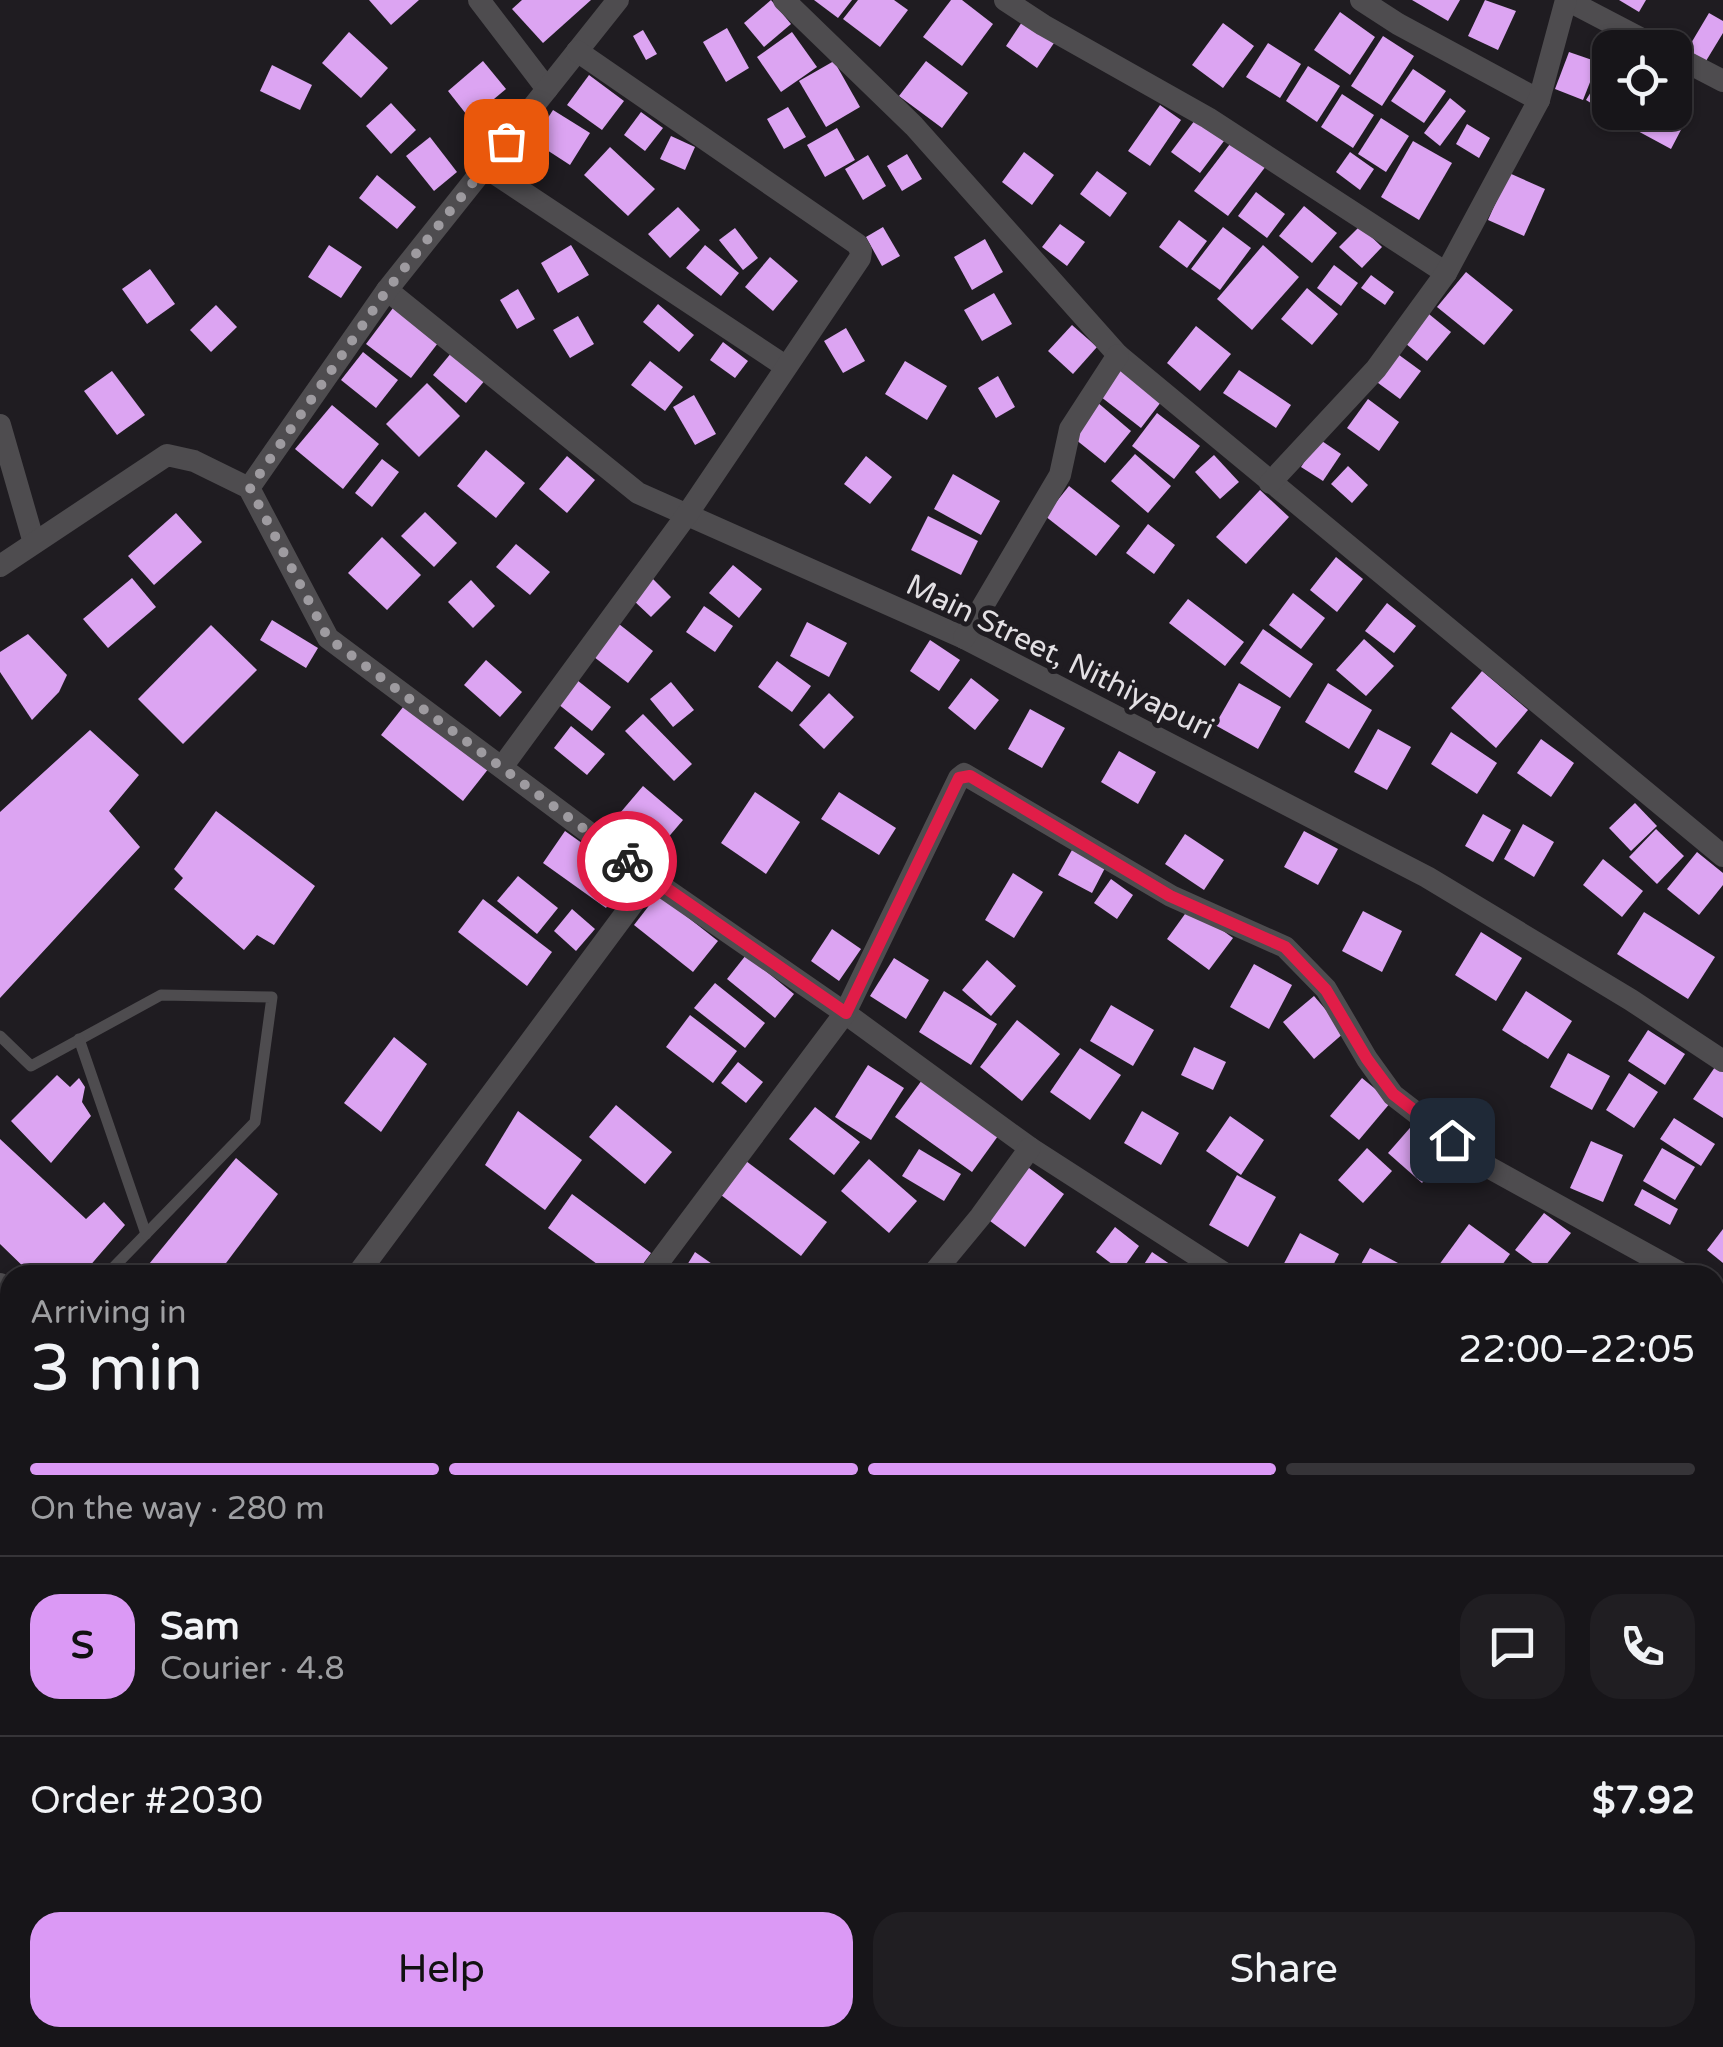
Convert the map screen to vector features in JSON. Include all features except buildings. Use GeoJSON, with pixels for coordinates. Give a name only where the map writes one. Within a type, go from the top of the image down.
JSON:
{"type":"FeatureCollection","features":[{"type":"Feature","properties":{"kind":"street"},"geometry":{"type":"LineString","coordinates":[[480,0],[547,89]]}},
{"type":"Feature","properties":{"kind":"street"},"geometry":{"type":"LineString","coordinates":[[250,488],[387,290],[618,0]]}},
{"type":"Feature","properties":{"kind":"street"},"geometry":{"type":"LineString","coordinates":[[784,0],[914,126],[1118,355],[1723,856]]}},
{"type":"Feature","properties":{"kind":"street"},"geometry":{"type":"LineString","coordinates":[[1004,0],[1208,118],[1446,272]]}},
{"type":"Feature","properties":{"kind":"street"},"geometry":{"type":"LineString","coordinates":[[1361,0],[1538,100]]}},
{"type":"Feature","properties":{"kind":"street"},"geometry":{"type":"LineString","coordinates":[[1270,484],[1376,369],[1446,272],[1538,100],[1567,0],[1624,30]]}},
{"type":"Feature","properties":{"kind":"street"},"geometry":{"type":"LineString","coordinates":[[502,768],[686,516],[862,251],[577,51]]}},
{"type":"Feature","properties":{"kind":"street"},"geometry":{"type":"LineString","coordinates":[[1692,65],[1723,81]]}},
{"type":"Feature","properties":{"kind":"street"},"geometry":{"type":"LineString","coordinates":[[485,168],[785,366]]}},
{"type":"Feature","properties":{"kind":"street","name":"Main Street, Nithiyapuri"},"geometry":{"type":"LineString","coordinates":[[387,290],[638,493],[964,638],[1427,877],[1723,1060]]}},
{"type":"Feature","properties":{"kind":"street"},"geometry":{"type":"LineString","coordinates":[[964,638],[1060,475],[1070,430],[1118,355]]}},
{"type":"Feature","properties":{"kind":"street"},"geometry":{"type":"LineString","coordinates":[[0,425],[34,543]]}},
{"type":"Feature","properties":{"kind":"street"},"geometry":{"type":"LineString","coordinates":[[0,566],[167,455],[194,461],[250,488],[328,638],[651,879],[846,1013],[1030,1148],[1211,1265]]}},
{"type":"Feature","properties":{"kind":"street"},"geometry":{"type":"LineString","coordinates":[[657,1265],[846,1013],[959,778],[970,776],[1170,896],[1285,947],[1326,990],[1393,1094],[1480,1163],[1666,1265]]}},
{"type":"Feature","properties":{"kind":"street"},"geometry":{"type":"LineString","coordinates":[[364,1265],[651,879]]}},
{"type":"Feature","properties":{"kind":"street"},"geometry":{"type":"LineString","coordinates":[[940,1265],[1030,1148]]}},
{"type":"Feature","properties":{"kind":"lane"},"geometry":{"type":"LineString","coordinates":[[0,1036],[31,1066],[161,994],[272,997],[254,1122],[116,1265]]}},
{"type":"Feature","properties":{"kind":"lane"},"geometry":{"type":"LineString","coordinates":[[79,1040],[146,1234]]}},
{"type":"Feature","properties":{"kind":"way so far"},"geometry":{"type":"LineString","coordinates":[[506,141],[387,290],[250,488],[328,638],[627,861]]}},
{"type":"Feature","properties":{"kind":"route"},"geometry":{"type":"LineString","coordinates":[[627,861],[846,1013],[959,778],[964,774],[970,776],[1170,896],[1285,947],[1326,990],[1393,1094],[1452,1140]]}}]}
